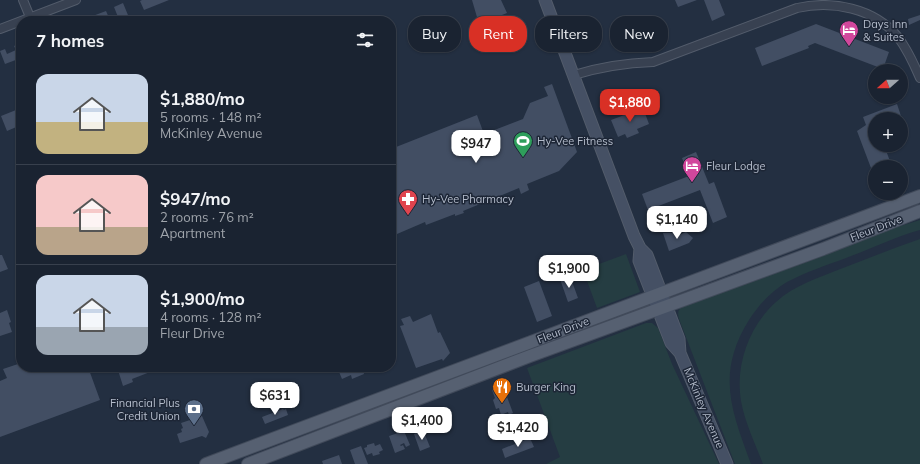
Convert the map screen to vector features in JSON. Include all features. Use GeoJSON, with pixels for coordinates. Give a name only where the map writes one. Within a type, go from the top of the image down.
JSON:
{"type":"FeatureCollection","features":[{"type":"Feature","properties":{"kind":"main road","name":"McKinley Avenue"},"geometry":{"type":"LineString","coordinates":[[545,0],[640,248],[647,255],[671,342],[680,353],[727,464]]}},
{"type":"Feature","properties":{"kind":"main road","name":"Fleur Drive"},"geometry":{"type":"LineString","coordinates":[[206,464],[920,196]]}},
{"type":"Feature","properties":{"kind":"main road","name":"Fleur Drive"},"geometry":{"type":"LineString","coordinates":[[256,463],[530,356],[920,211]]}},
{"type":"Feature","properties":{"kind":"street"},"geometry":{"type":"LineString","coordinates":[[23,0],[30,16]]}},
{"type":"Feature","properties":{"kind":"street"},"geometry":{"type":"LineString","coordinates":[[33,16],[76,0]]}},
{"type":"Feature","properties":{"kind":"street"},"geometry":{"type":"LineString","coordinates":[[574,74],[602,66],[633,62],[653,62],[811,4],[844,6],[872,16],[887,26],[905,48],[920,78]]}},
{"type":"Feature","properties":{"kind":"street"},"geometry":{"type":"LineString","coordinates":[[0,29],[16,23]]}},
{"type":"Feature","properties":{"kind":"street"},"geometry":{"type":"LineString","coordinates":[[253,446],[256,463]]}},
{"type":"Feature","properties":{"kind":"green space"},"geometry":{"type":"Polygon","coordinates":[[[920,220],[920,230],[816,269],[787,282],[771,294],[757,309],[749,320],[739,339],[733,357],[730,375],[730,392],[733,409],[751,464],[735,464],[679,319],[678,313],[680,308],[684,305],[869,236],[920,220]]]}},
{"type":"Feature","properties":{"kind":"green space"},"geometry":{"type":"Polygon","coordinates":[[[920,239],[920,464],[763,464],[745,417],[741,401],[740,387],[742,360],[751,334],[758,323],[776,302],[799,286],[920,239]]]}},
{"type":"Feature","properties":{"kind":"green space"},"geometry":{"type":"Polygon","coordinates":[[[626,254],[640,292],[597,308],[583,270],[626,254]]]}},
{"type":"Feature","properties":{"kind":"green space"},"geometry":{"type":"Polygon","coordinates":[[[646,323],[652,323],[658,328],[672,364],[719,464],[546,464],[560,457],[527,368],[646,323]]]}},
{"type":"Feature","properties":{"kind":"building"},"geometry":{"type":"Polygon","coordinates":[[[169,0],[144,10],[140,1],[169,0]]]}},
{"type":"Feature","properties":{"kind":"building"},"geometry":{"type":"Polygon","coordinates":[[[472,0],[501,0],[507,13],[499,16],[477,16],[472,0]]]}},
{"type":"Feature","properties":{"kind":"building"},"geometry":{"type":"Polygon","coordinates":[[[675,0],[697,0],[678,7],[675,0]]]}},
{"type":"Feature","properties":{"kind":"building"},"geometry":{"type":"Polygon","coordinates":[[[704,0],[719,0],[725,15],[712,21],[704,0]]]}},
{"type":"Feature","properties":{"kind":"building"},"geometry":{"type":"Polygon","coordinates":[[[123,3],[128,16],[118,16],[114,7],[123,3]]]}},
{"type":"Feature","properties":{"kind":"building"},"geometry":{"type":"Polygon","coordinates":[[[106,11],[108,16],[93,16],[106,11]]]}},
{"type":"Feature","properties":{"kind":"building"},"geometry":{"type":"Polygon","coordinates":[[[920,15],[920,20],[909,25],[908,19],[920,15]]]}},
{"type":"Feature","properties":{"kind":"building","name":"Days Inn & Suites"},"geometry":{"type":"Polygon","coordinates":[[[816,24],[889,52],[885,64],[870,64],[815,43],[808,46],[809,48],[762,66],[755,48],[816,24]]]}},
{"type":"Feature","properties":{"kind":"building"},"geometry":{"type":"Polygon","coordinates":[[[5,49],[7,54],[16,50],[16,60],[5,64],[0,51],[5,49]]]}},
{"type":"Feature","properties":{"kind":"building"},"geometry":{"type":"Polygon","coordinates":[[[552,84],[577,152],[559,171],[527,184],[529,190],[521,194],[519,188],[463,211],[464,213],[455,216],[455,214],[426,225],[425,222],[397,234],[396,147],[477,115],[484,134],[523,119],[530,103],[548,96],[544,87],[552,84]]]}},
{"type":"Feature","properties":{"kind":"building"},"geometry":{"type":"Polygon","coordinates":[[[897,104],[900,112],[876,112],[897,104]]]}},
{"type":"Feature","properties":{"kind":"building"},"geometry":{"type":"Polygon","coordinates":[[[643,108],[649,124],[637,129],[639,133],[627,138],[625,134],[618,137],[611,120],[643,108]]]}},
{"type":"Feature","properties":{"kind":"building"},"geometry":{"type":"Polygon","coordinates":[[[16,110],[16,127],[7,131],[1,116],[16,110]]]}},
{"type":"Feature","properties":{"kind":"building"},"geometry":{"type":"Polygon","coordinates":[[[868,115],[868,152],[887,152],[890,160],[868,160],[857,131],[866,125],[863,117],[868,115]]]}},
{"type":"Feature","properties":{"kind":"building"},"geometry":{"type":"Polygon","coordinates":[[[696,152],[709,184],[714,182],[727,217],[713,223],[700,190],[648,210],[642,194],[689,176],[682,158],[696,152]]]}},
{"type":"Feature","properties":{"kind":"building"},"geometry":{"type":"Polygon","coordinates":[[[686,232],[693,238],[689,243],[669,251],[663,233],[679,233],[679,235],[686,232]]]}},
{"type":"Feature","properties":{"kind":"building"},"geometry":{"type":"Polygon","coordinates":[[[0,255],[2,255],[8,269],[0,272],[0,255]]]}},
{"type":"Feature","properties":{"kind":"building"},"geometry":{"type":"Polygon","coordinates":[[[570,276],[578,298],[568,302],[560,279],[570,276]]]}},
{"type":"Feature","properties":{"kind":"building"},"geometry":{"type":"Polygon","coordinates":[[[539,281],[552,316],[537,322],[524,287],[539,281]]]}},
{"type":"Feature","properties":{"kind":"building"},"geometry":{"type":"Polygon","coordinates":[[[7,310],[11,322],[9,323],[12,332],[0,336],[0,313],[7,310]]]}},
{"type":"Feature","properties":{"kind":"building"},"geometry":{"type":"Polygon","coordinates":[[[431,314],[438,333],[440,332],[450,353],[443,361],[442,359],[416,368],[400,326],[404,325],[401,319],[410,316],[413,322],[431,314]]]}},
{"type":"Feature","properties":{"kind":"building"},"geometry":{"type":"Polygon","coordinates":[[[16,365],[16,372],[90,372],[100,400],[0,437],[0,381],[7,378],[3,369],[16,365]]]}},
{"type":"Feature","properties":{"kind":"building"},"geometry":{"type":"Polygon","coordinates":[[[119,372],[150,372],[132,379],[133,382],[123,386],[119,372]]]}},
{"type":"Feature","properties":{"kind":"building"},"geometry":{"type":"Polygon","coordinates":[[[339,372],[364,372],[364,374],[352,379],[351,375],[342,379],[339,372]]]}},
{"type":"Feature","properties":{"kind":"building","name":"Burger King"},"geometry":{"type":"Polygon","coordinates":[[[503,386],[513,413],[509,415],[508,412],[501,415],[499,408],[496,409],[493,400],[495,398],[492,390],[503,386]]]}},
{"type":"Feature","properties":{"kind":"building"},"geometry":{"type":"Polygon","coordinates":[[[286,409],[288,415],[265,424],[262,417],[286,409]]]}},
{"type":"Feature","properties":{"kind":"building"},"geometry":{"type":"Polygon","coordinates":[[[446,412],[451,427],[438,432],[433,417],[446,412]]]}},
{"type":"Feature","properties":{"kind":"building","name":"Financial Plus Credit Union"},"geometry":{"type":"Polygon","coordinates":[[[202,416],[209,432],[206,438],[202,436],[180,443],[177,434],[182,432],[181,429],[183,428],[181,423],[202,416]]]}},
{"type":"Feature","properties":{"kind":"building"},"geometry":{"type":"Polygon","coordinates":[[[423,430],[430,447],[420,451],[414,434],[423,430]]]}},
{"type":"Feature","properties":{"kind":"building"},"geometry":{"type":"Polygon","coordinates":[[[404,431],[410,445],[406,447],[404,443],[400,445],[403,445],[405,449],[395,453],[389,436],[404,431]]]}},
{"type":"Feature","properties":{"kind":"building"},"geometry":{"type":"Polygon","coordinates":[[[530,438],[534,447],[505,458],[502,449],[530,438]]]}},
{"type":"Feature","properties":{"kind":"building"},"geometry":{"type":"Polygon","coordinates":[[[374,443],[375,446],[380,444],[383,450],[379,452],[380,454],[373,456],[372,453],[367,455],[364,448],[367,447],[367,445],[374,443]]]}},
{"type":"Feature","properties":{"kind":"building"},"geometry":{"type":"Polygon","coordinates":[[[361,446],[368,464],[355,464],[350,450],[361,446]]]}},
{"type":"Feature","properties":{"kind":"building"},"geometry":{"type":"Polygon","coordinates":[[[339,455],[342,464],[323,464],[322,461],[339,455]]]}},
{"type":"Feature","properties":{"kind":"place","name":"Days Inn & Suites"},"geometry":{"type":"Point","coordinates":[849,47]}},
{"type":"Feature","properties":{"kind":"place","name":"Hy-Vee Fitness"},"geometry":{"type":"Point","coordinates":[523,158]}},
{"type":"Feature","properties":{"kind":"place","name":"Fleur Lodge"},"geometry":{"type":"Point","coordinates":[692,183]}},
{"type":"Feature","properties":{"kind":"place","name":"Hy-Vee Pharmacy"},"geometry":{"type":"Point","coordinates":[408,216]}},
{"type":"Feature","properties":{"kind":"place","name":"Burger King"},"geometry":{"type":"Point","coordinates":[502,404]}},
{"type":"Feature","properties":{"kind":"place","name":"Financial Plus Credit Union"},"geometry":{"type":"Point","coordinates":[194,426]}}]}
